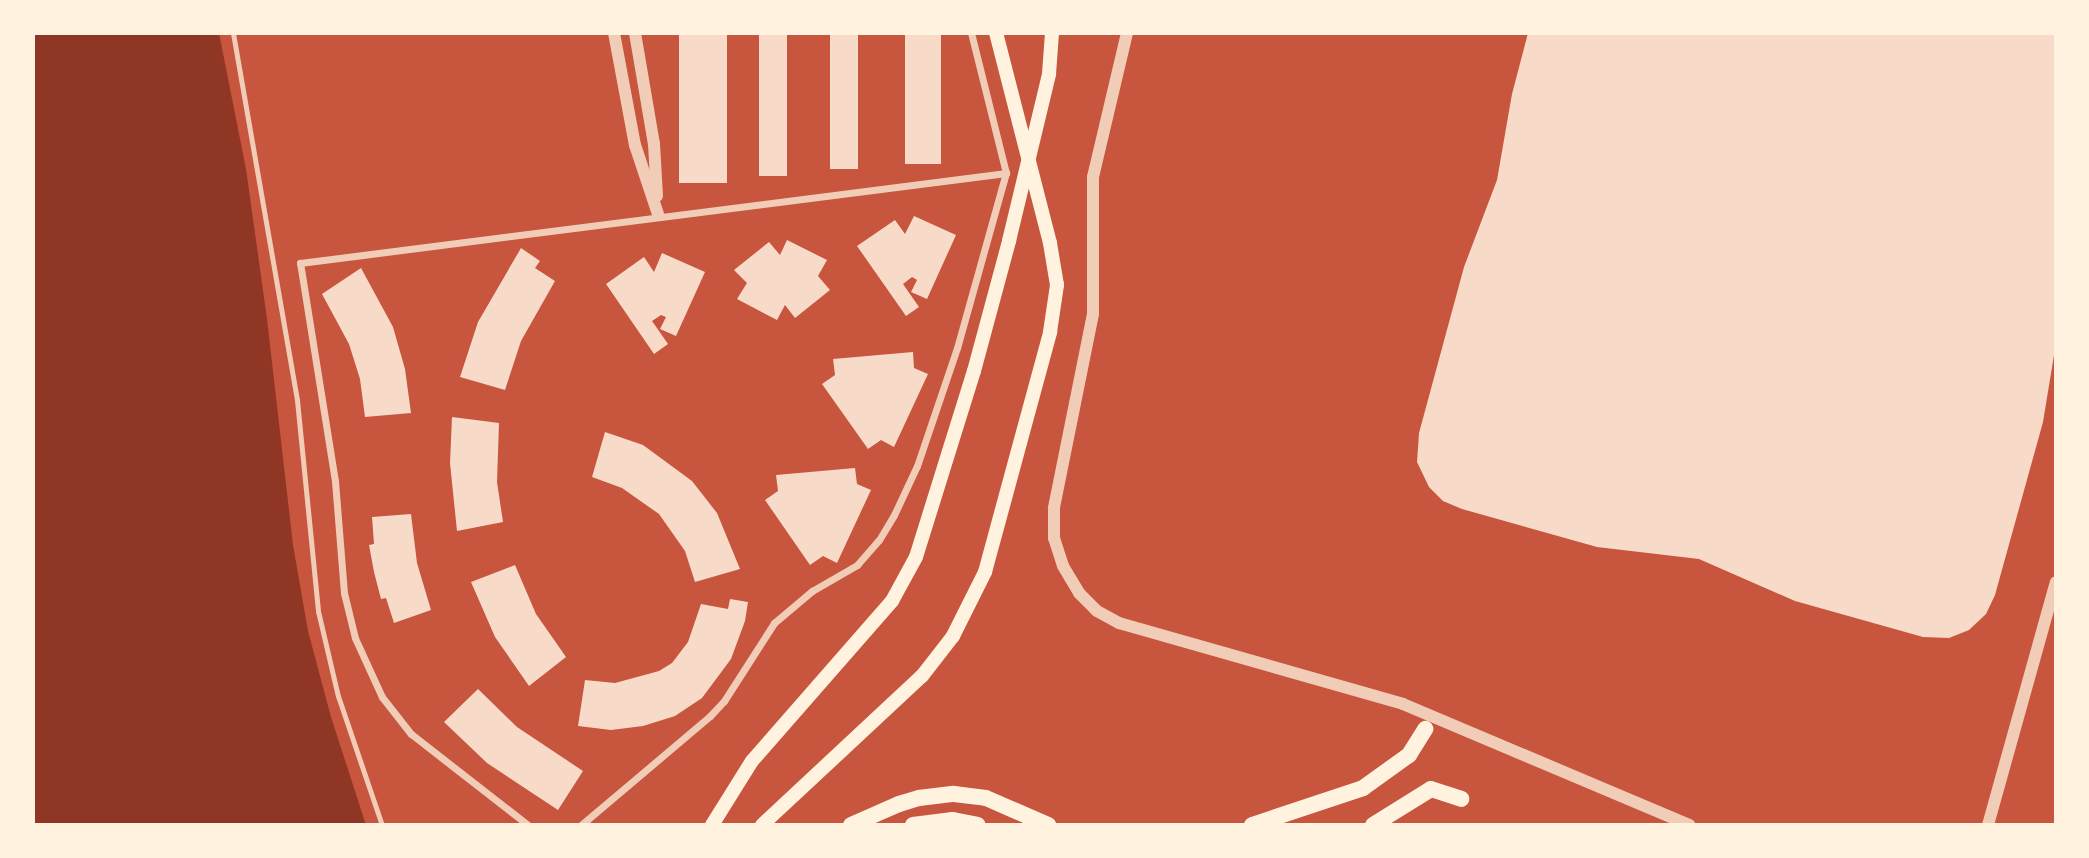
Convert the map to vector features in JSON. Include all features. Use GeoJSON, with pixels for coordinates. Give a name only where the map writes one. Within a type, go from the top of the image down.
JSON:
{"type":"FeatureCollection","features":[{"type":"Feature","properties":{"kind":"main road"},"geometry":{"type":"LineString","coordinates":[[762,825],[922,676],[953,636],[985,572],[1050,332],[1057,285],[1050,243],[996,33]]}},
{"type":"Feature","properties":{"kind":"main road"},"geometry":{"type":"LineString","coordinates":[[712,825],[752,761],[874,625],[906,579],[916,557],[970,383],[1009,241],[1049,74],[1052,33]]}},
{"type":"Feature","properties":{"kind":"main road"},"geometry":{"type":"LineString","coordinates":[[1252,825],[1363,788],[1409,755],[1425,729]]}},
{"type":"Feature","properties":{"kind":"main road"},"geometry":{"type":"LineString","coordinates":[[1373,825],[1431,789],[1461,799]]}},
{"type":"Feature","properties":{"kind":"main road"},"geometry":{"type":"LineString","coordinates":[[851,825],[899,804],[919,798],[954,794],[986,799],[1048,825]]}},
{"type":"Feature","properties":{"kind":"main road"},"geometry":{"type":"LineString","coordinates":[[913,825],[953,820],[978,825]]}},
{"type":"Feature","properties":{"kind":"street"},"geometry":{"type":"LineString","coordinates":[[614,33],[635,145],[659,214]]}},
{"type":"Feature","properties":{"kind":"street"},"geometry":{"type":"LineString","coordinates":[[635,33],[654,144],[659,214]]}},
{"type":"Feature","properties":{"kind":"street"},"geometry":{"type":"LineString","coordinates":[[581,825],[710,716],[724,701],[774,623],[811,591],[857,565],[879,540],[917,466],[957,348],[1006,173],[971,33]]}},
{"type":"Feature","properties":{"kind":"street"},"geometry":{"type":"LineString","coordinates":[[1127,33],[1093,177],[1093,314],[1054,508],[1055,538],[1063,566],[1079,593],[1097,611],[1119,622],[1403,704],[1689,825]]}},
{"type":"Feature","properties":{"kind":"street"},"geometry":{"type":"LineString","coordinates":[[528,825],[411,734],[382,697],[355,638],[344,593],[335,481],[300,262],[659,214],[1006,173]]}},
{"type":"Feature","properties":{"kind":"street"},"geometry":{"type":"LineString","coordinates":[[1989,825],[2056,582]]}},
{"type":"Feature","properties":{"kind":"lane"},"geometry":{"type":"LineString","coordinates":[[233,33],[297,400],[317,611],[338,696],[383,825]]}},
{"type":"Feature","properties":{"kind":"shaded area"},"geometry":{"type":"Polygon","coordinates":[[[33,33],[219,33],[246,169],[267,319],[293,545],[308,631],[331,717],[366,825],[33,825],[33,33]]]}},
{"type":"Feature","properties":{"kind":"building"},"geometry":{"type":"Polygon","coordinates":[[[679,33],[727,33],[727,183],[679,183],[679,33]]]}},
{"type":"Feature","properties":{"kind":"building"},"geometry":{"type":"Polygon","coordinates":[[[759,33],[787,33],[787,176],[759,176],[759,33]]]}},
{"type":"Feature","properties":{"kind":"building"},"geometry":{"type":"Polygon","coordinates":[[[830,33],[858,33],[858,169],[830,169],[830,33]]]}},
{"type":"Feature","properties":{"kind":"building"},"geometry":{"type":"Polygon","coordinates":[[[905,33],[941,33],[941,164],[905,164],[905,33]]]}},
{"type":"Feature","properties":{"kind":"building"},"geometry":{"type":"Polygon","coordinates":[[[1528,33],[2056,33],[2056,343],[2043,422],[1995,595],[1986,614],[1969,630],[1949,638],[1923,637],[1795,601],[1699,559],[1597,547],[1462,509],[1443,501],[1429,487],[1417,462],[1419,433],[1464,267],[1497,180],[1512,94],[1528,33]]]}},
{"type":"Feature","properties":{"kind":"building"},"geometry":{"type":"Polygon","coordinates":[[[914,216],[956,235],[927,299],[911,292],[917,280],[912,277],[903,284],[919,307],[906,316],[857,246],[895,220],[905,234],[914,216]]]}},
{"type":"Feature","properties":{"kind":"building"},"geometry":{"type":"Polygon","coordinates":[[[787,240],[827,260],[818,276],[830,290],[795,318],[785,305],[777,320],[737,299],[747,283],[734,270],[769,242],[780,255],[787,240]]]}},
{"type":"Feature","properties":{"kind":"building"},"geometry":{"type":"Polygon","coordinates":[[[521,248],[540,261],[535,268],[555,281],[521,341],[505,390],[460,377],[478,322],[521,248]]]}},
{"type":"Feature","properties":{"kind":"building"},"geometry":{"type":"Polygon","coordinates":[[[662,253],[705,272],[676,336],[660,329],[666,317],[661,315],[652,321],[668,344],[654,354],[606,284],[644,257],[654,272],[662,253]]]}},
{"type":"Feature","properties":{"kind":"building"},"geometry":{"type":"Polygon","coordinates":[[[361,268],[393,327],[405,369],[411,413],[365,417],[360,379],[349,344],[322,294],[361,268]]]}},
{"type":"Feature","properties":{"kind":"building"},"geometry":{"type":"Polygon","coordinates":[[[913,352],[914,368],[928,374],[894,447],[881,440],[868,449],[822,384],[835,375],[833,359],[913,352]]]}},
{"type":"Feature","properties":{"kind":"building"},"geometry":{"type":"Polygon","coordinates":[[[452,417],[499,423],[497,482],[503,522],[457,531],[450,463],[452,417]]]}},
{"type":"Feature","properties":{"kind":"building"},"geometry":{"type":"Polygon","coordinates":[[[605,432],[643,445],[692,481],[717,513],[740,569],[695,582],[685,551],[659,514],[622,488],[592,477],[605,432]]]}},
{"type":"Feature","properties":{"kind":"building"},"geometry":{"type":"Polygon","coordinates":[[[855,468],[857,484],[871,490],[837,563],[823,556],[810,565],[765,500],[778,491],[776,475],[855,468]]]}},
{"type":"Feature","properties":{"kind":"building"},"geometry":{"type":"Polygon","coordinates":[[[411,514],[417,563],[431,610],[394,623],[386,598],[381,599],[374,572],[369,545],[374,544],[372,517],[411,514]]]}},
{"type":"Feature","properties":{"kind":"building"},"geometry":{"type":"Polygon","coordinates":[[[515,565],[536,614],[566,657],[529,686],[495,637],[471,582],[515,565]]]}},
{"type":"Feature","properties":{"kind":"building"},"geometry":{"type":"Polygon","coordinates":[[[730,599],[748,602],[745,621],[731,659],[702,698],[675,716],[643,726],[611,730],[578,726],[585,680],[615,683],[659,671],[672,663],[688,642],[701,604],[728,609],[730,599]]]}},
{"type":"Feature","properties":{"kind":"building"},"geometry":{"type":"Polygon","coordinates":[[[478,689],[517,727],[583,771],[558,810],[487,763],[444,722],[478,689]]]}}]}
